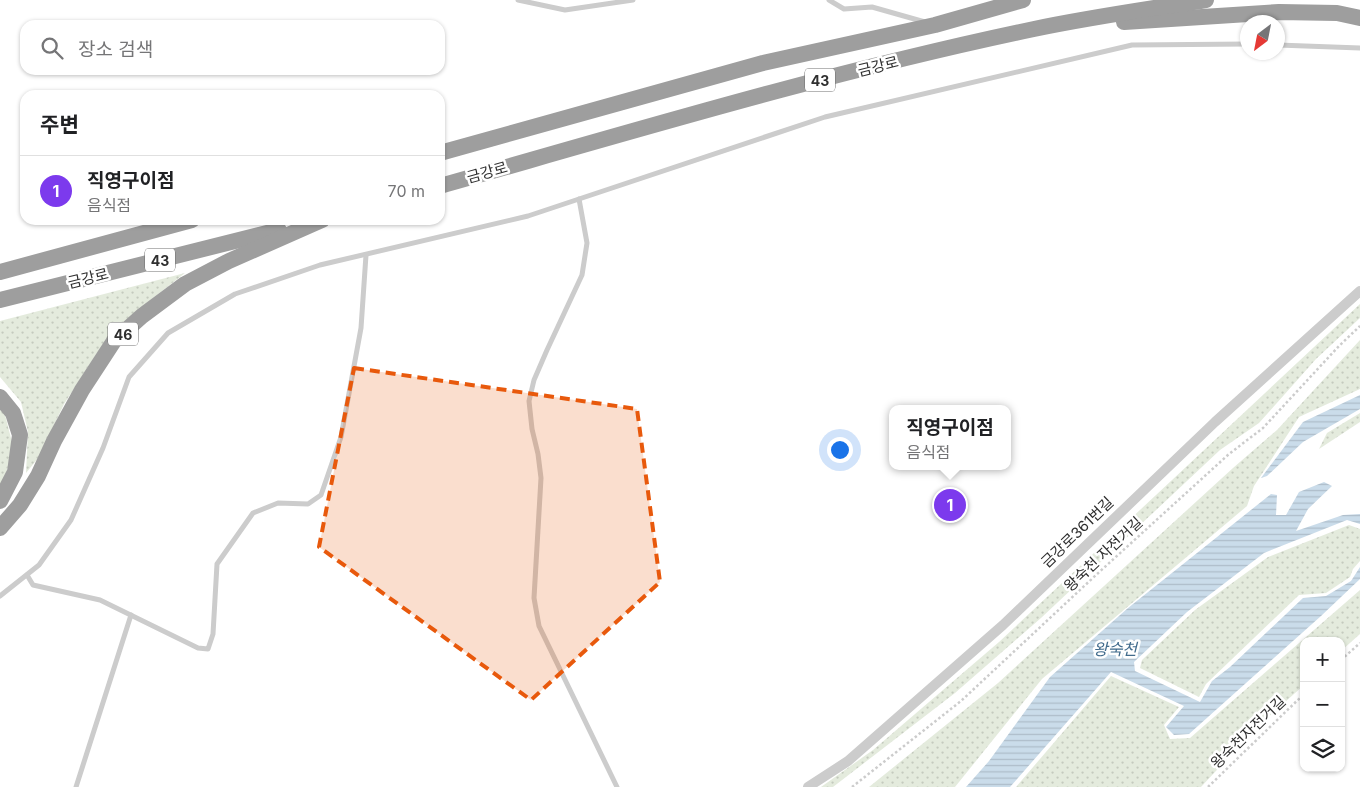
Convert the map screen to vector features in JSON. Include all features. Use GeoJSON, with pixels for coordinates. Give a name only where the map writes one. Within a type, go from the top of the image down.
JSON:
{"type":"FeatureCollection","features":[{"type":"Feature","properties":{"kind":"highway","name":"금강로"},"geometry":{"type":"LineString","coordinates":[[445,152],[763,63],[935,25],[1023,0]]}},
{"type":"Feature","properties":{"kind":"highway","name":"금강로"},"geometry":{"type":"LineString","coordinates":[[445,185],[720,107],[880,65],[1034,29],[1206,0]]}},
{"type":"Feature","properties":{"kind":"highway"},"geometry":{"type":"LineString","coordinates":[[1034,29],[1279,12],[1338,13],[1360,18]]}},
{"type":"Feature","properties":{"kind":"highway","name":"금강로"},"geometry":{"type":"LineString","coordinates":[[0,272],[174,225]]}},
{"type":"Feature","properties":{"kind":"highway","name":"금강로"},"geometry":{"type":"LineString","coordinates":[[0,300],[301,225]]}},
{"type":"Feature","properties":{"kind":"highway","name":"46"},"geometry":{"type":"LineString","coordinates":[[0,528],[20,505],[38,476],[54,441],[82,390],[114,341],[142,316],[185,284],[229,261],[310,225]]}},
{"type":"Feature","properties":{"kind":"highway"},"geometry":{"type":"LineString","coordinates":[[0,398],[13,413],[20,435],[15,472],[0,501]]}},
{"type":"Feature","properties":{"kind":"street","name":"금강로361번길"},"geometry":{"type":"LineString","coordinates":[[808,787],[848,761],[1002,625],[1215,422],[1360,291]]}},
{"type":"Feature","properties":{"kind":"lane"},"geometry":{"type":"LineString","coordinates":[[518,0],[565,10],[633,0]]}},
{"type":"Feature","properties":{"kind":"lane"},"geometry":{"type":"LineString","coordinates":[[829,0],[844,9],[872,7],[935,25]]}},
{"type":"Feature","properties":{"kind":"lane"},"geometry":{"type":"LineString","coordinates":[[0,596],[39,565],[71,520],[103,448],[129,377],[168,333],[235,294],[320,266],[528,216],[825,117],[1132,45],[1240,44]]}},
{"type":"Feature","properties":{"kind":"lane"},"geometry":{"type":"LineString","coordinates":[[1285,45],[1360,48]]}},
{"type":"Feature","properties":{"kind":"lane"},"geometry":{"type":"LineString","coordinates":[[579,199],[587,244],[582,275],[534,380],[529,401],[541,478],[534,598],[539,626],[617,787]]}},
{"type":"Feature","properties":{"kind":"lane"},"geometry":{"type":"LineString","coordinates":[[27,575],[34,586],[100,600],[198,648],[208,649],[213,634],[217,564],[253,513],[278,503],[308,504],[321,495],[342,436],[361,328],[366,255]]}},
{"type":"Feature","properties":{"kind":"lane"},"geometry":{"type":"LineString","coordinates":[[76,787],[131,615]]}},
{"type":"Feature","properties":{"kind":"path","name":"왕숙천 자전거길"},"geometry":{"type":"LineString","coordinates":[[852,787],[961,701],[1229,454],[1264,428],[1339,346],[1360,326]]}},
{"type":"Feature","properties":{"kind":"path"},"geometry":{"type":"LineString","coordinates":[[1345,656],[1360,643]]}},
{"type":"Feature","properties":{"kind":"path","name":"왕숙천자전거길"},"geometry":{"type":"LineString","coordinates":[[1208,787],[1300,698]]}},
{"type":"Feature","properties":{"kind":"highlighted area"},"geometry":{"type":"Polygon","coordinates":[[[354,368],[637,409],[660,582],[531,700],[319,547],[354,368]]]}},
{"type":"Feature","properties":{"kind":"shaded area"},"geometry":{"type":"Polygon","coordinates":[[[185,273],[143,306],[97,353],[64,404],[39,457],[26,473],[28,432],[21,402],[0,377],[0,321],[185,273]]]}},
{"type":"Feature","properties":{"kind":"shaded area"},"geometry":{"type":"Polygon","coordinates":[[[1360,304],[1360,318],[1316,359],[1259,423],[1220,450],[1041,618],[955,693],[833,787],[821,787],[873,750],[999,642],[1360,304]]]}},
{"type":"Feature","properties":{"kind":"shaded area"},"geometry":{"type":"Polygon","coordinates":[[[1360,340],[1360,389],[1299,417],[1254,486],[1247,506],[1042,679],[955,787],[869,787],[998,683],[1277,430],[1360,340]]]}},
{"type":"Feature","properties":{"kind":"shaded area"},"geometry":{"type":"Polygon","coordinates":[[[0,401],[14,450],[0,490],[0,401]]]}},
{"type":"Feature","properties":{"kind":"shaded area"},"geometry":{"type":"Polygon","coordinates":[[[1360,413],[1360,422],[1319,449],[1327,433],[1360,413]]]}},
{"type":"Feature","properties":{"kind":"shaded area"},"geometry":{"type":"Polygon","coordinates":[[[1349,525],[1360,529],[1360,561],[1353,569],[1350,577],[1326,593],[1299,595],[1206,684],[1199,697],[1140,668],[1142,660],[1195,610],[1268,557],[1349,525]]]}},
{"type":"Feature","properties":{"kind":"shaded area"},"geometry":{"type":"Polygon","coordinates":[[[1360,590],[1360,634],[1345,647],[1345,637],[1306,637],[1360,590]]]}},
{"type":"Feature","properties":{"kind":"shaded area"},"geometry":{"type":"Polygon","coordinates":[[[1300,642],[1300,689],[1256,728],[1201,787],[1016,787],[1111,676],[1179,707],[1164,725],[1170,739],[1190,738],[1300,642]]]}},
{"type":"Feature","properties":{"kind":"water"},"geometry":{"type":"Polygon","coordinates":[[[1360,395],[1360,409],[1303,442],[1267,476],[1261,478],[1303,422],[1360,395]]]}},
{"type":"Feature","properties":{"kind":"water","name":"왕숙천"},"geometry":{"type":"Polygon","coordinates":[[[1324,482],[1332,486],[1308,509],[1296,531],[1343,515],[1360,514],[1360,524],[1347,520],[1264,553],[1187,612],[1134,662],[1135,671],[1200,702],[1212,681],[1230,667],[1303,598],[1326,596],[1351,581],[1360,567],[1360,579],[1189,734],[1174,735],[1166,727],[1184,706],[1111,672],[1010,787],[966,787],[989,761],[1050,677],[1128,608],[1271,494],[1277,495],[1276,515],[1286,515],[1299,492],[1324,482]]]}},
{"type":"Feature","properties":{"kind":"place","name":"직영구이점"},"geometry":{"type":"Point","coordinates":[950,505]}}]}
